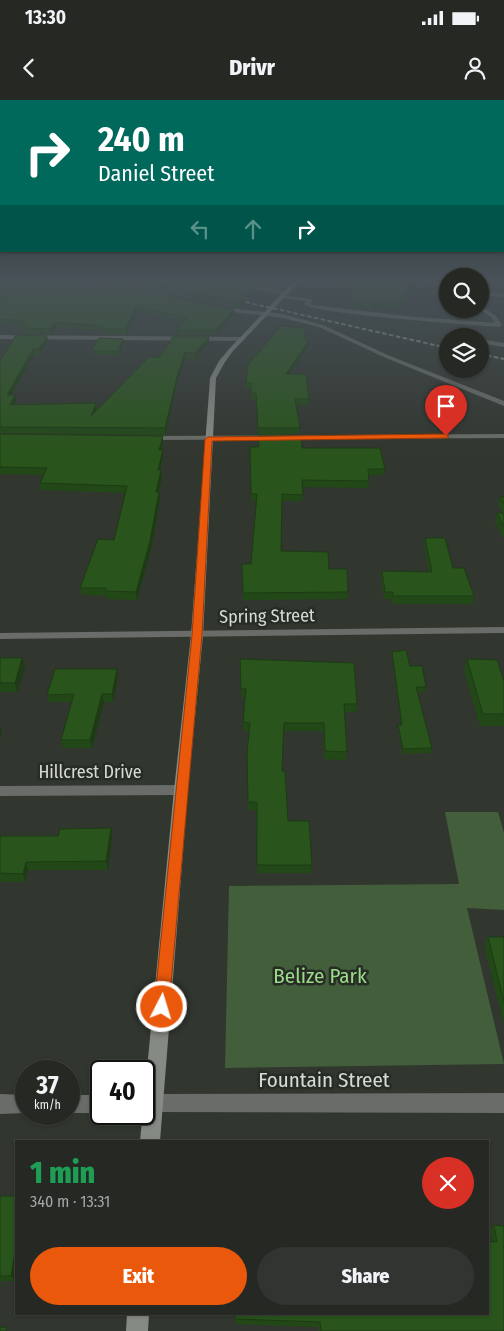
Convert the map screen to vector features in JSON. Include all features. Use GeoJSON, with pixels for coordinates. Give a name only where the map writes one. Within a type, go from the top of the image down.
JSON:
{"type":"FeatureCollection","features":[{"type":"Feature","properties":{"kind":"street"},"geometry":{"type":"LineString","coordinates":[[54,337],[242,339]]}},
{"type":"Feature","properties":{"kind":"street"},"geometry":{"type":"LineString","coordinates":[[346,337],[388,357],[504,404]]}},
{"type":"Feature","properties":{"kind":"street"},"geometry":{"type":"LineString","coordinates":[[153,1060],[197,635],[213,378],[222,362],[242,339]]}},
{"type":"Feature","properties":{"kind":"street"},"geometry":{"type":"LineString","coordinates":[[489,342],[504,345]]}},
{"type":"Feature","properties":{"kind":"street"},"geometry":{"type":"LineString","coordinates":[[143,438],[504,436]]}},
{"type":"Feature","properties":{"kind":"street","name":"Spring Street"},"geometry":{"type":"LineString","coordinates":[[0,636],[504,630]]}},
{"type":"Feature","properties":{"kind":"street","name":"Hillcrest Drive"},"geometry":{"type":"LineString","coordinates":[[0,791],[181,790]]}},
{"type":"Feature","properties":{"kind":"street","name":"Fountain Street"},"geometry":{"type":"LineString","coordinates":[[155,1104],[504,1103]]}},
{"type":"Feature","properties":{"kind":"street"},"geometry":{"type":"LineString","coordinates":[[0,1104],[15,1104]]}},
{"type":"Feature","properties":{"kind":"street"},"geometry":{"type":"LineString","coordinates":[[149,1125],[150,1140]]}},
{"type":"Feature","properties":{"kind":"street"},"geometry":{"type":"LineString","coordinates":[[137,1331],[138,1315]]}},
{"type":"Feature","properties":{"kind":"green space","name":"Belize Park"},"geometry":{"type":"Polygon","coordinates":[[[445,812],[498,812],[504,833],[504,910],[467,908],[504,1064],[225,1068],[229,886],[459,884],[445,812]]]}},
{"type":"Feature","properties":{"kind":"building"},"geometry":{"type":"Polygon","coordinates":[[[14,337],[46,337],[39,349],[33,349],[7,395],[15,395],[10,405],[96,403],[91,416],[149,357],[159,357],[170,343],[172,337],[209,337],[195,353],[185,352],[165,428],[0,427],[0,361],[14,337]]]}},
{"type":"Feature","properties":{"kind":"building"},"geometry":{"type":"Polygon","coordinates":[[[271,337],[305,337],[305,340],[309,340],[286,374],[306,374],[309,399],[295,399],[300,428],[258,428],[256,393],[251,393],[251,383],[246,383],[248,365],[271,337]]]}},
{"type":"Feature","properties":{"kind":"building"},"geometry":{"type":"Polygon","coordinates":[[[99,338],[123,339],[118,351],[92,351],[99,338]]]}},
{"type":"Feature","properties":{"kind":"building"},"geometry":{"type":"Polygon","coordinates":[[[0,434],[163,436],[159,450],[163,450],[158,470],[161,470],[156,492],[159,492],[150,541],[136,592],[106,591],[106,588],[80,588],[98,539],[114,540],[127,486],[40,483],[47,468],[0,467],[0,434]]]}},
{"type":"Feature","properties":{"kind":"building"},"geometry":{"type":"Polygon","coordinates":[[[258,436],[301,436],[302,448],[380,448],[385,469],[368,469],[369,481],[302,480],[303,495],[282,494],[281,551],[328,552],[329,569],[347,569],[348,592],[243,593],[242,564],[251,564],[257,494],[251,494],[250,447],[259,447],[258,436]]]}},
{"type":"Feature","properties":{"kind":"building"},"geometry":{"type":"Polygon","coordinates":[[[497,513],[504,513],[504,527],[497,513]]]}},
{"type":"Feature","properties":{"kind":"building"},"geometry":{"type":"Polygon","coordinates":[[[425,538],[445,538],[453,568],[464,568],[474,596],[393,596],[393,592],[385,592],[382,571],[432,572],[425,538]]]}},
{"type":"Feature","properties":{"kind":"building"},"geometry":{"type":"Polygon","coordinates":[[[406,650],[410,666],[422,666],[426,687],[416,687],[432,748],[403,749],[398,725],[402,725],[392,652],[406,650]]]}},
{"type":"Feature","properties":{"kind":"building"},"geometry":{"type":"Polygon","coordinates":[[[0,658],[22,658],[15,683],[0,683],[0,658]]]}},
{"type":"Feature","properties":{"kind":"building"},"geometry":{"type":"Polygon","coordinates":[[[240,659],[354,663],[357,704],[344,704],[347,752],[325,751],[324,723],[284,723],[282,771],[285,771],[288,821],[309,821],[312,865],[257,865],[257,802],[248,802],[247,753],[250,723],[243,722],[246,689],[241,689],[240,659]]]}},
{"type":"Feature","properties":{"kind":"building"},"geometry":{"type":"Polygon","coordinates":[[[467,659],[497,660],[504,681],[504,714],[483,714],[467,659]]]}},
{"type":"Feature","properties":{"kind":"building"},"geometry":{"type":"Polygon","coordinates":[[[55,669],[117,669],[112,694],[102,694],[90,740],[61,740],[74,694],[47,695],[55,669]]]}},
{"type":"Feature","properties":{"kind":"building"},"geometry":{"type":"Polygon","coordinates":[[[111,828],[106,861],[26,862],[23,874],[0,873],[0,836],[58,836],[60,829],[111,828]]]}},
{"type":"Feature","properties":{"kind":"building"},"geometry":{"type":"Polygon","coordinates":[[[488,937],[504,937],[504,1002],[488,937]]]}},
{"type":"Feature","properties":{"kind":"building"},"geometry":{"type":"Polygon","coordinates":[[[0,1196],[15,1196],[15,1251],[11,1276],[0,1276],[0,1196]]]}},
{"type":"Feature","properties":{"kind":"building"},"geometry":{"type":"Polygon","coordinates":[[[494,1225],[504,1226],[504,1331],[321,1331],[320,1322],[235,1319],[235,1315],[489,1315],[489,1242],[497,1242],[494,1225]]]}},
{"type":"Feature","properties":{"kind":"building"},"geometry":{"type":"Polygon","coordinates":[[[0,1327],[7,1327],[6,1331],[0,1331],[0,1327]]]}},
{"type":"Feature","properties":{"kind":"railway"},"geometry":{"type":"LineString","coordinates":[[401,337],[439,346]]}},
{"type":"Feature","properties":{"kind":"railway"},"geometry":{"type":"LineString","coordinates":[[489,356],[504,359]]}},
{"type":"Feature","properties":{"kind":"route"},"geometry":{"type":"LineString","coordinates":[[162,1007],[197,635],[208,439],[446,436]]}}]}
